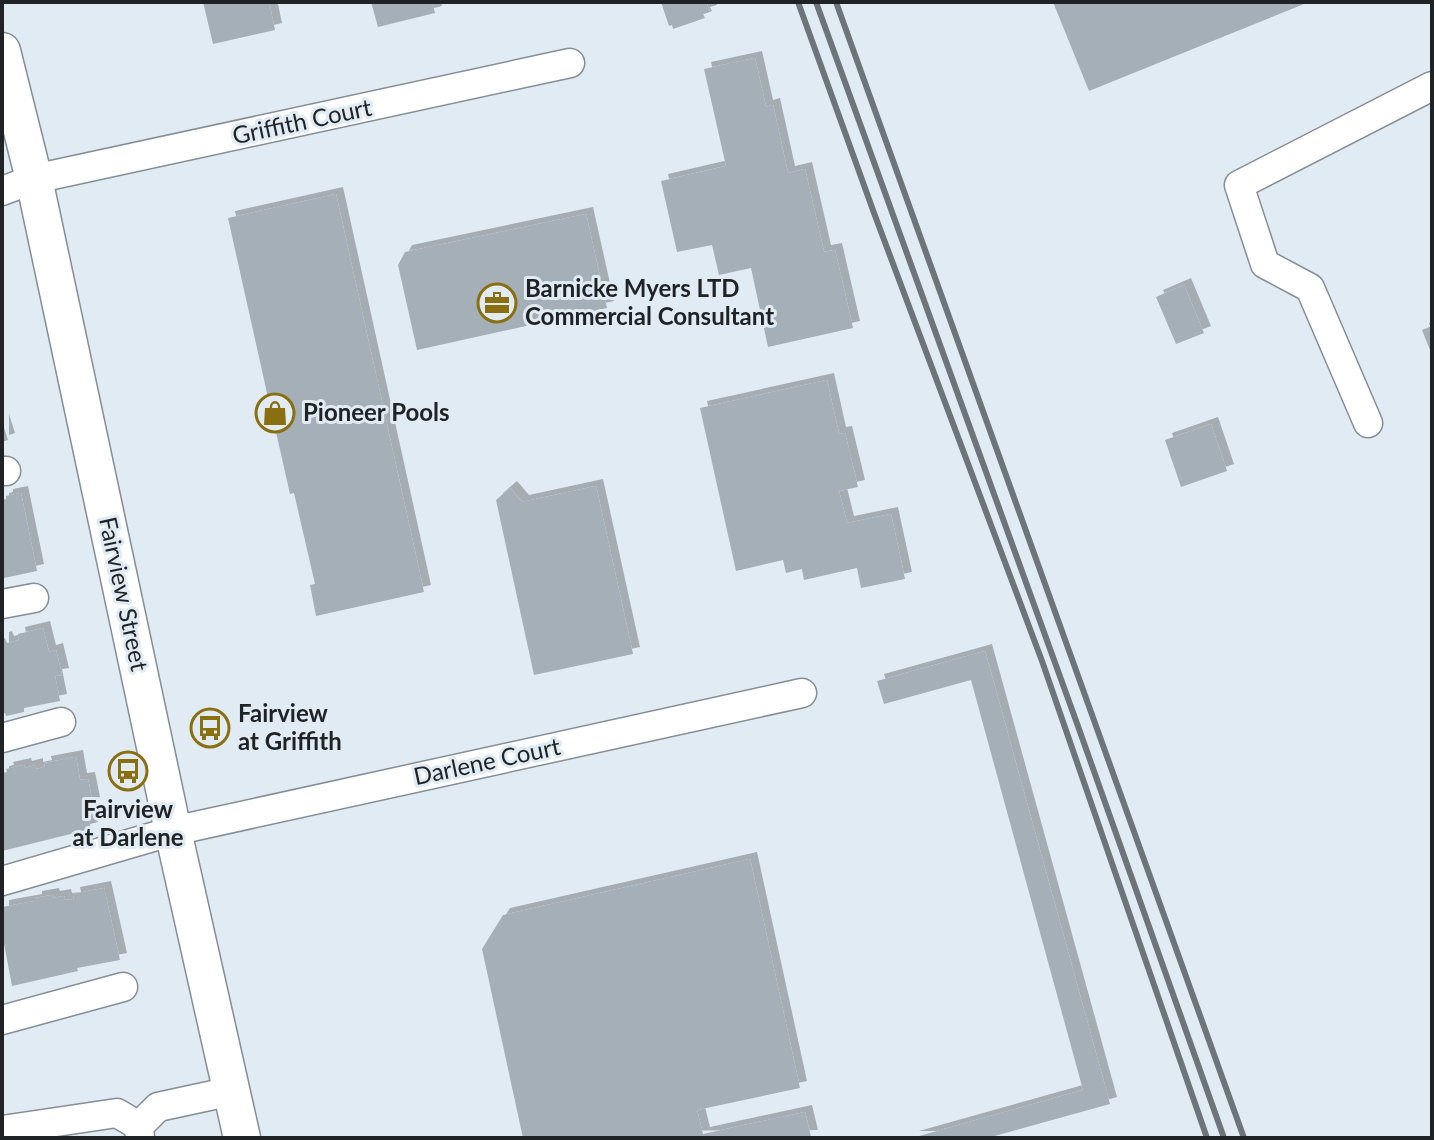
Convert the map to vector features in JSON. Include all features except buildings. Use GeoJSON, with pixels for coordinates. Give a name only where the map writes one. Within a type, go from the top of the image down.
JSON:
{"type":"FeatureCollection","features":[{"type":"Feature","properties":{"kind":"main road","name":"Fairview Street"},"geometry":{"type":"LineString","coordinates":[[2,51],[18,185],[173,831],[242,1138]]}},
{"type":"Feature","properties":{"kind":"street","name":"Griffith Court"},"geometry":{"type":"LineString","coordinates":[[18,185],[570,63]]}},
{"type":"Feature","properties":{"kind":"street"},"geometry":{"type":"LineString","coordinates":[[1368,423],[1310,288],[1265,264],[1239,185],[1432,86]]}},
{"type":"Feature","properties":{"kind":"street"},"geometry":{"type":"LineString","coordinates":[[2,604],[34,598]]}},
{"type":"Feature","properties":{"kind":"street","name":"Darlene Court"},"geometry":{"type":"LineString","coordinates":[[2,881],[173,831],[802,693]]}},
{"type":"Feature","properties":{"kind":"street"},"geometry":{"type":"LineString","coordinates":[[2,738],[61,722]]}},
{"type":"Feature","properties":{"kind":"street"},"geometry":{"type":"LineString","coordinates":[[2,1020],[123,987]]}},
{"type":"Feature","properties":{"kind":"street"},"geometry":{"type":"LineString","coordinates":[[2,1130],[117,1113],[140,1132],[158,1107],[232,1091]]}},
{"type":"Feature","properties":{"kind":"railway"},"geometry":{"type":"LineString","coordinates":[[798,2],[1042,661],[1207,1138]]}},
{"type":"Feature","properties":{"kind":"railway"},"geometry":{"type":"LineString","coordinates":[[816,2],[1224,1138]]}},
{"type":"Feature","properties":{"kind":"railway"},"geometry":{"type":"LineString","coordinates":[[836,2],[1244,1138]]}},
{"type":"Feature","properties":{"kind":"place","name":"Barnicke Myers LTD Commercial Consultant"},"geometry":{"type":"Point","coordinates":[497,303]}},
{"type":"Feature","properties":{"kind":"place","name":"Pioneer Pools"},"geometry":{"type":"Point","coordinates":[275,413]}},
{"type":"Feature","properties":{"kind":"place","name":"Fairview at Griffith"},"geometry":{"type":"Point","coordinates":[210,728]}},
{"type":"Feature","properties":{"kind":"place","name":"Fairview at Darlene"},"geometry":{"type":"Point","coordinates":[128,771]}}]}
